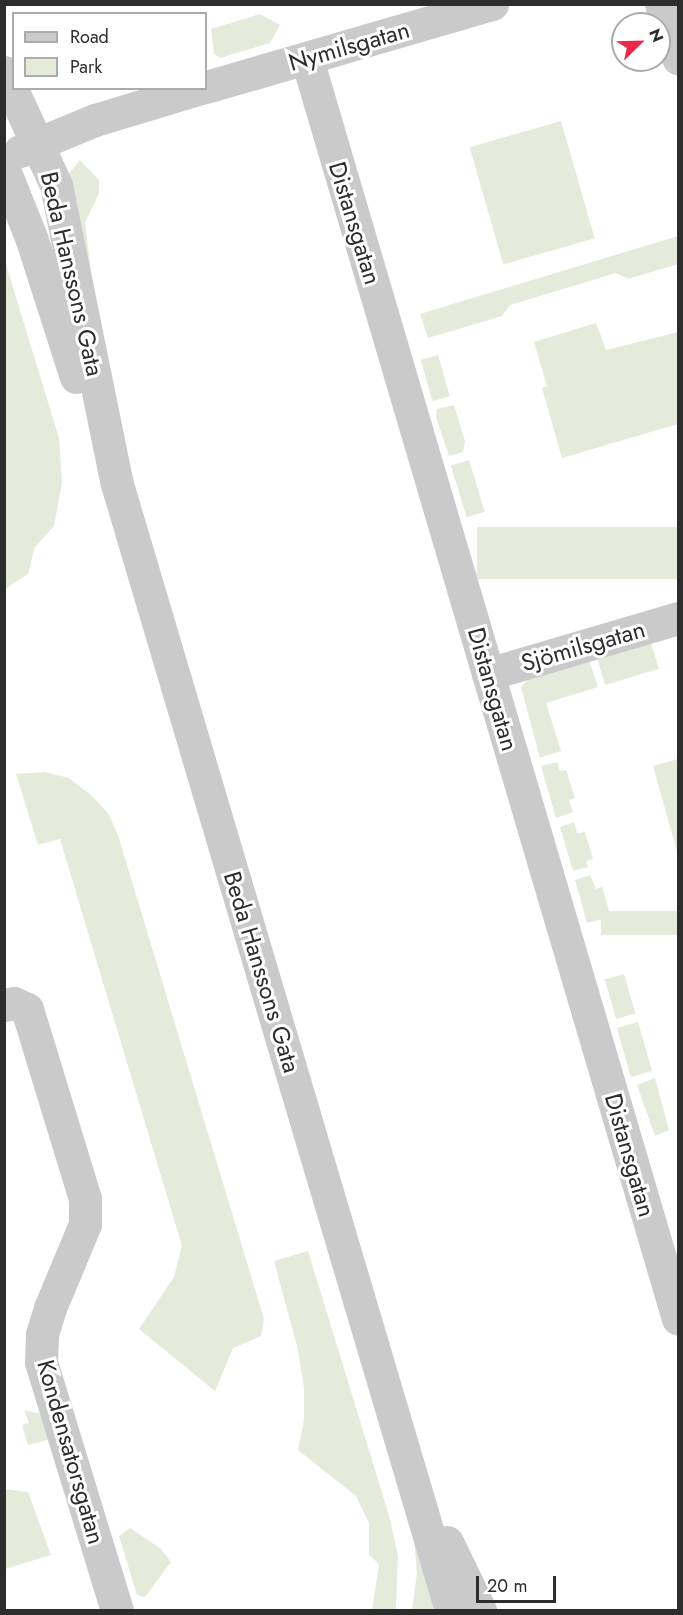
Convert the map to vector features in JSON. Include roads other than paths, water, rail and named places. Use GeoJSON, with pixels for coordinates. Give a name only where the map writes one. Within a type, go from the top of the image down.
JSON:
{"type":"FeatureCollection","features":[{"type":"Feature","properties":{"kind":"street","name":"Nymilsgatan"},"geometry":{"type":"LineString","coordinates":[[207,87],[492,4]]}},
{"type":"Feature","properties":{"kind":"street"},"geometry":{"type":"LineString","coordinates":[[662,4],[678,58]]}},
{"type":"Feature","properties":{"kind":"street","name":"Distansgatan"},"geometry":{"type":"LineString","coordinates":[[307,59],[488,674],[673,1282],[678,1319]]}},
{"type":"Feature","properties":{"kind":"street","name":"Beda Hanssons Gata"},"geometry":{"type":"LineString","coordinates":[[4,72],[12,88]]}},
{"type":"Feature","properties":{"kind":"street","name":"Beda Hanssons Gata"},"geometry":{"type":"LineString","coordinates":[[13,90],[39,142],[56,185],[67,228],[117,484],[451,1611]]}},
{"type":"Feature","properties":{"kind":"street","name":"Nymilsgatan"},"geometry":{"type":"LineString","coordinates":[[4,158],[105,117],[196,90]]}},
{"type":"Feature","properties":{"kind":"street","name":"Beda Hanssons Gata"},"geometry":{"type":"LineString","coordinates":[[4,170],[64,334],[91,435],[117,484]]}},
{"type":"Feature","properties":{"kind":"street","name":"Sjömilsgatan"},"geometry":{"type":"LineString","coordinates":[[488,674],[678,618]]}},
{"type":"Feature","properties":{"kind":"street","name":"Kondensatorsgatan"},"geometry":{"type":"LineString","coordinates":[[4,1005],[14,1003],[27,1009],[85,1198],[86,1224],[50,1308],[42,1335],[41,1362],[117,1611]]}},
{"type":"Feature","properties":{"kind":"street","name":"Beda Hanssons Gata"},"geometry":{"type":"LineString","coordinates":[[407,1460],[480,1611]]}}]}
